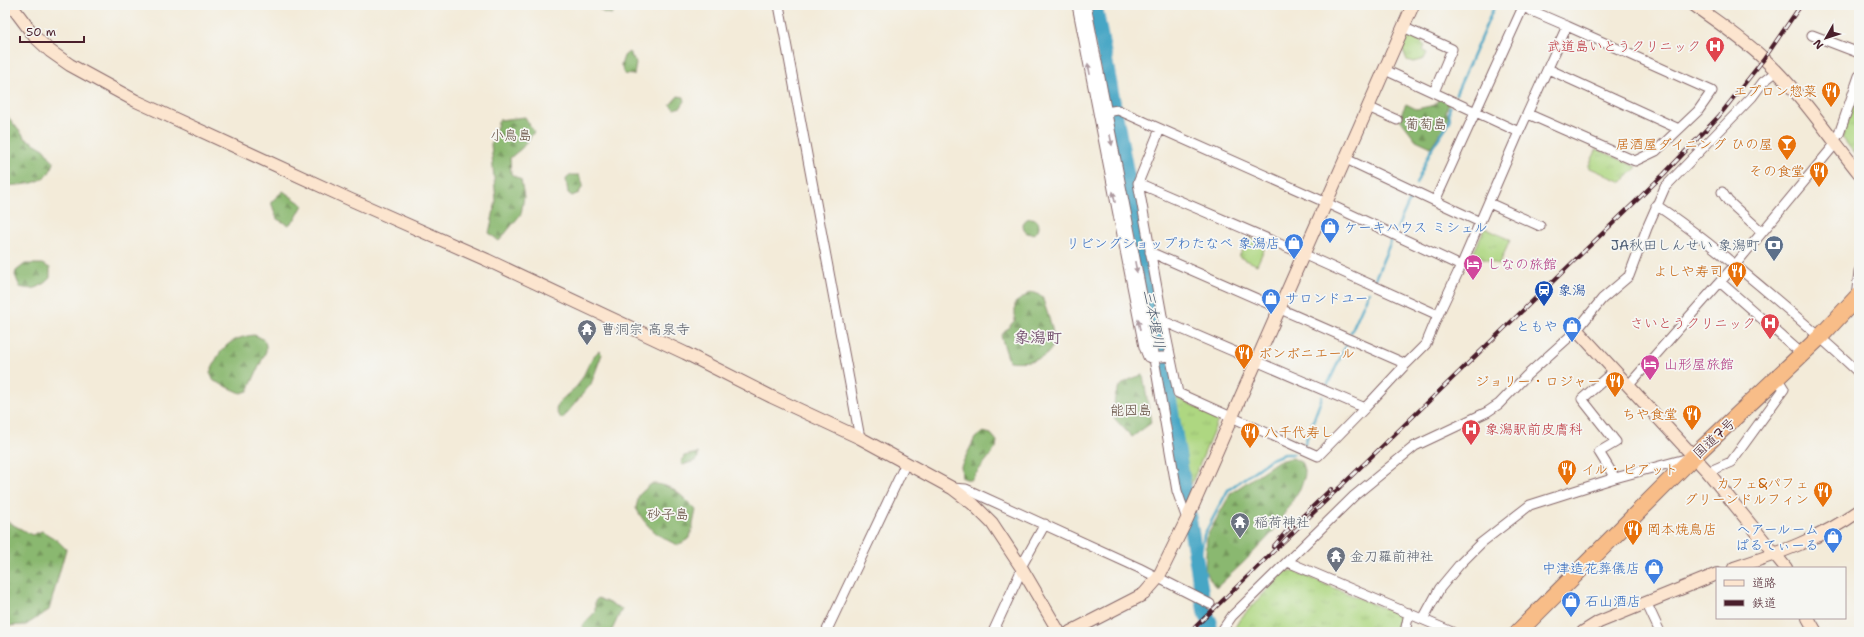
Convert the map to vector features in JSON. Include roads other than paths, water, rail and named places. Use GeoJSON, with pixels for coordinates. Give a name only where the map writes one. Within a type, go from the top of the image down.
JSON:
{"type":"FeatureCollection","features":[{"type":"Feature","properties":{"kind":"highway","name":"国道7号"},"geometry":{"type":"LineString","coordinates":[[1518,632],[1694,456],[1856,302]]}},
{"type":"Feature","properties":{"kind":"street"},"geometry":{"type":"LineString","coordinates":[[11,5],[35,37],[50,51],[70,65],[136,101],[342,196],[486,260],[860,438],[952,488],[973,504],[992,523],[1022,568],[1059,632]]}},
{"type":"Feature","properties":{"kind":"street"},"geometry":{"type":"LineString","coordinates":[[779,5],[860,438]]}},
{"type":"Feature","properties":{"kind":"street"},"geometry":{"type":"LineString","coordinates":[[1077,5],[1144,347],[1148,357],[1154,358],[1170,356]]}},
{"type":"Feature","properties":{"kind":"street"},"geometry":{"type":"LineString","coordinates":[[1086,5],[1154,358],[1177,491],[1187,519]]}},
{"type":"Feature","properties":{"kind":"street"},"geometry":{"type":"LineString","coordinates":[[1070,632],[1144,594],[1158,578],[1187,519],[1413,5]]}},
{"type":"Feature","properties":{"kind":"street"},"geometry":{"type":"LineString","coordinates":[[1694,5],[1761,56],[1776,71],[1835,141],[1859,173]]}},
{"type":"Feature","properties":{"kind":"street"},"geometry":{"type":"LineString","coordinates":[[1435,201],[1523,7],[1712,91],[1698,111],[1656,151],[1635,161],[1528,114]]}},
{"type":"Feature","properties":{"kind":"street"},"geometry":{"type":"LineString","coordinates":[[1160,129],[1138,182],[1163,321],[1178,393],[1318,456],[1426,344],[1438,315],[1462,266],[1519,132],[1567,26]]}},
{"type":"Feature","properties":{"kind":"street"},"geometry":{"type":"LineString","coordinates":[[1403,27],[1452,49],[1434,92]]}},
{"type":"Feature","properties":{"kind":"street"},"geometry":{"type":"LineString","coordinates":[[1812,35],[1859,53]]}},
{"type":"Feature","properties":{"kind":"street"},"geometry":{"type":"LineString","coordinates":[[1548,69],[1679,129]]}},
{"type":"Feature","properties":{"kind":"street"},"geometry":{"type":"LineString","coordinates":[[1385,70],[1519,132]]}},
{"type":"Feature","properties":{"kind":"street"},"geometry":{"type":"LineString","coordinates":[[1221,632],[1232,616],[1354,496],[1415,446],[1487,412],[1499,404],[1526,376],[1577,330],[1602,299],[1629,276],[1656,206],[1665,187],[1752,97],[1763,82],[1776,71]]}},
{"type":"Feature","properties":{"kind":"street"},"geometry":{"type":"LineString","coordinates":[[1628,386],[1735,265],[1835,141],[1839,134],[1859,76]]}},
{"type":"Feature","properties":{"kind":"street"},"geometry":{"type":"LineString","coordinates":[[1368,108],[1397,120]]}},
{"type":"Feature","properties":{"kind":"street"},"geometry":{"type":"LineString","coordinates":[[1106,112],[1118,110],[1326,203],[1462,266]]}},
{"type":"Feature","properties":{"kind":"street"},"geometry":{"type":"LineString","coordinates":[[1346,159],[1480,222]]}},
{"type":"Feature","properties":{"kind":"street"},"geometry":{"type":"LineString","coordinates":[[1138,182],[1438,315]]}},
{"type":"Feature","properties":{"kind":"street"},"geometry":{"type":"LineString","coordinates":[[1722,192],[1728,201],[1762,232]]}},
{"type":"Feature","properties":{"kind":"street"},"geometry":{"type":"LineString","coordinates":[[1489,203],[1540,226]]}},
{"type":"Feature","properties":{"kind":"street"},"geometry":{"type":"LineString","coordinates":[[1656,206],[1692,230],[1735,265],[1820,337],[1859,373]]}},
{"type":"Feature","properties":{"kind":"street"},"geometry":{"type":"LineString","coordinates":[[1150,252],[1406,364]]}},
{"type":"Feature","properties":{"kind":"street"},"geometry":{"type":"LineString","coordinates":[[1856,302],[1859,272]]}},
{"type":"Feature","properties":{"kind":"street"},"geometry":{"type":"LineString","coordinates":[[1720,282],[1802,354]]}},
{"type":"Feature","properties":{"kind":"street"},"geometry":{"type":"LineString","coordinates":[[1163,321],[1365,408]]}},
{"type":"Feature","properties":{"kind":"street"},"geometry":{"type":"LineString","coordinates":[[1577,330],[1694,456],[1785,567]]}},
{"type":"Feature","properties":{"kind":"street"},"geometry":{"type":"LineString","coordinates":[[1614,371],[1582,399],[1616,442],[1599,452],[1615,478]]}},
{"type":"Feature","properties":{"kind":"street"},"geometry":{"type":"LineString","coordinates":[[1708,472],[1731,462],[1740,450],[1784,389],[1777,378]]}},
{"type":"Feature","properties":{"kind":"street"},"geometry":{"type":"LineString","coordinates":[[1423,619],[1440,588],[1460,564],[1481,543],[1530,505],[1615,478],[1694,456]]}},
{"type":"Feature","properties":{"kind":"street"},"geometry":{"type":"LineString","coordinates":[[826,632],[906,463]]}},
{"type":"Feature","properties":{"kind":"street"},"geometry":{"type":"LineString","coordinates":[[952,488],[966,489],[1045,524],[1195,595],[1210,604]]}},
{"type":"Feature","properties":{"kind":"street"},"geometry":{"type":"LineString","coordinates":[[1737,567],[1776,554],[1820,534],[1859,511]]}},
{"type":"Feature","properties":{"kind":"street"},"geometry":{"type":"LineString","coordinates":[[993,632],[1022,568],[1045,524]]}},
{"type":"Feature","properties":{"kind":"street"},"geometry":{"type":"LineString","coordinates":[[1288,562],[1452,632]]}},
{"type":"Feature","properties":{"kind":"street"},"geometry":{"type":"LineString","coordinates":[[1583,632],[1599,622],[1716,574]]}},
{"type":"Feature","properties":{"kind":"street"},"geometry":{"type":"LineString","coordinates":[[1646,602],[1660,632]]}},
{"type":"Feature","properties":{"kind":"street"},"geometry":{"type":"LineString","coordinates":[[1405,632],[1409,613]]}},
{"type":"Feature","properties":{"kind":"street"},"geometry":{"type":"LineString","coordinates":[[1809,619],[1816,632]]}},
{"type":"Feature","properties":{"kind":"waterway","name":"三本堰川"},"geometry":{"type":"LineString","coordinates":[[1095,5],[1170,403],[1205,613],[1210,622],[1207,632]]}},
{"type":"Feature","properties":{"kind":"waterway"},"geometry":{"type":"LineString","coordinates":[[1456,94],[1495,5]]}},
{"type":"Feature","properties":{"kind":"waterway"},"geometry":{"type":"LineString","coordinates":[[1416,184],[1432,148],[1450,121],[1450,107]]}},
{"type":"Feature","properties":{"kind":"waterway"},"geometry":{"type":"LineString","coordinates":[[1397,228],[1411,197]]}},
{"type":"Feature","properties":{"kind":"waterway"},"geometry":{"type":"LineString","coordinates":[[1375,279],[1391,241]]}},
{"type":"Feature","properties":{"kind":"waterway"},"geometry":{"type":"LineString","coordinates":[[1351,332],[1369,292]]}},
{"type":"Feature","properties":{"kind":"waterway"},"geometry":{"type":"LineString","coordinates":[[1328,384],[1346,345]]}},
{"type":"Feature","properties":{"kind":"waterway"},"geometry":{"type":"LineString","coordinates":[[1305,443],[1322,397]]}},
{"type":"Feature","properties":{"kind":"waterway"},"geometry":{"type":"LineString","coordinates":[[1198,570],[1204,535],[1228,490],[1271,459],[1284,454],[1294,454]]}},
{"type":"Feature","properties":{"kind":"railway"},"geometry":{"type":"LineString","coordinates":[[1190,632],[1664,174],[1719,116],[1764,59],[1801,5]]}},
{"type":"Feature","properties":{"kind":"railway"},"geometry":{"type":"LineString","coordinates":[[1273,547],[1285,533],[1331,489]]}},
{"type":"Feature","properties":{"kind":"place","name":"武道島いとうクリニック"},"geometry":{"type":"Point","coordinates":[1715,63]}},
{"type":"Feature","properties":{"kind":"place","name":"エプロン惣菜"},"geometry":{"type":"Point","coordinates":[1831,108]}},
{"type":"Feature","properties":{"kind":"place","name":"居酒屋ダイニング ひの屋"},"geometry":{"type":"Point","coordinates":[1787,161]}},
{"type":"Feature","properties":{"kind":"place","name":"その食堂"},"geometry":{"type":"Point","coordinates":[1819,188]}},
{"type":"Feature","properties":{"kind":"place","name":"ケーキハウス ミシェル"},"geometry":{"type":"Point","coordinates":[1330,244]}},
{"type":"Feature","properties":{"kind":"place","name":"リビングショップわたなべ 象潟店"},"geometry":{"type":"Point","coordinates":[1294,260]}},
{"type":"Feature","properties":{"kind":"place","name":"JA秋田しんせい 象潟町"},"geometry":{"type":"Point","coordinates":[1774,262]}},
{"type":"Feature","properties":{"kind":"place","name":"しなの旅館"},"geometry":{"type":"Point","coordinates":[1473,281]}},
{"type":"Feature","properties":{"kind":"place","name":"よしや寿司"},"geometry":{"type":"Point","coordinates":[1737,288]}},
{"type":"Feature","properties":{"kind":"place","name":"象潟"},"geometry":{"type":"Point","coordinates":[1544,307]}},
{"type":"Feature","properties":{"kind":"place","name":"サロンドユー"},"geometry":{"type":"Point","coordinates":[1271,315]}},
{"type":"Feature","properties":{"kind":"place","name":"さいとうクリニック"},"geometry":{"type":"Point","coordinates":[1770,340]}},
{"type":"Feature","properties":{"kind":"place","name":"ともや"},"geometry":{"type":"Point","coordinates":[1572,343]}},
{"type":"Feature","properties":{"kind":"place","name":"曹洞宗 高泉寺"},"geometry":{"type":"Point","coordinates":[587,346]}},
{"type":"Feature","properties":{"kind":"place","name":"ボンボニエール"},"geometry":{"type":"Point","coordinates":[1244,370]}},
{"type":"Feature","properties":{"kind":"place","name":"山形屋旅館"},"geometry":{"type":"Point","coordinates":[1650,381]}},
{"type":"Feature","properties":{"kind":"place","name":"ジョリー・ロジャー"},"geometry":{"type":"Point","coordinates":[1615,398]}},
{"type":"Feature","properties":{"kind":"place","name":"ちや食堂"},"geometry":{"type":"Point","coordinates":[1692,431]}},
{"type":"Feature","properties":{"kind":"place","name":"象潟駅前皮膚科"},"geometry":{"type":"Point","coordinates":[1471,446]}},
{"type":"Feature","properties":{"kind":"place","name":"八千代寿し"},"geometry":{"type":"Point","coordinates":[1250,449]}},
{"type":"Feature","properties":{"kind":"place","name":"イル・ピアット"},"geometry":{"type":"Point","coordinates":[1567,486]}},
{"type":"Feature","properties":{"kind":"place","name":"カフェ&パフェ グリーンドルフィン"},"geometry":{"type":"Point","coordinates":[1823,508]}},
{"type":"Feature","properties":{"kind":"place","name":"稲荷神社"},"geometry":{"type":"Point","coordinates":[1240,539]}},
{"type":"Feature","properties":{"kind":"place","name":"岡本焼鳥店"},"geometry":{"type":"Point","coordinates":[1633,546]}},
{"type":"Feature","properties":{"kind":"place","name":"ヘアールーム ぱるてぃーる"},"geometry":{"type":"Point","coordinates":[1833,554]}},
{"type":"Feature","properties":{"kind":"place","name":"金刀羅前神社"},"geometry":{"type":"Point","coordinates":[1336,573]}},
{"type":"Feature","properties":{"kind":"place","name":"中津造花葬儀店"},"geometry":{"type":"Point","coordinates":[1654,585]}},
{"type":"Feature","properties":{"kind":"place","name":"石山酒店"},"geometry":{"type":"Point","coordinates":[1571,618]}},
{"type":"Feature","properties":{"kind":"district","name":"象潟町"},"geometry":{"type":"Point","coordinates":[1038,337]}},
{"type":"Feature","properties":{"kind":"park label","name":"葡萄島"},"geometry":{"type":"Point","coordinates":[1426,124]}},
{"type":"Feature","properties":{"kind":"park label","name":"小鳥島"},"geometry":{"type":"Point","coordinates":[511,135]}},
{"type":"Feature","properties":{"kind":"park label","name":"能因島"},"geometry":{"type":"Point","coordinates":[1131,410]}},
{"type":"Feature","properties":{"kind":"park label","name":"砂子島"},"geometry":{"type":"Point","coordinates":[668,514]}}]}
